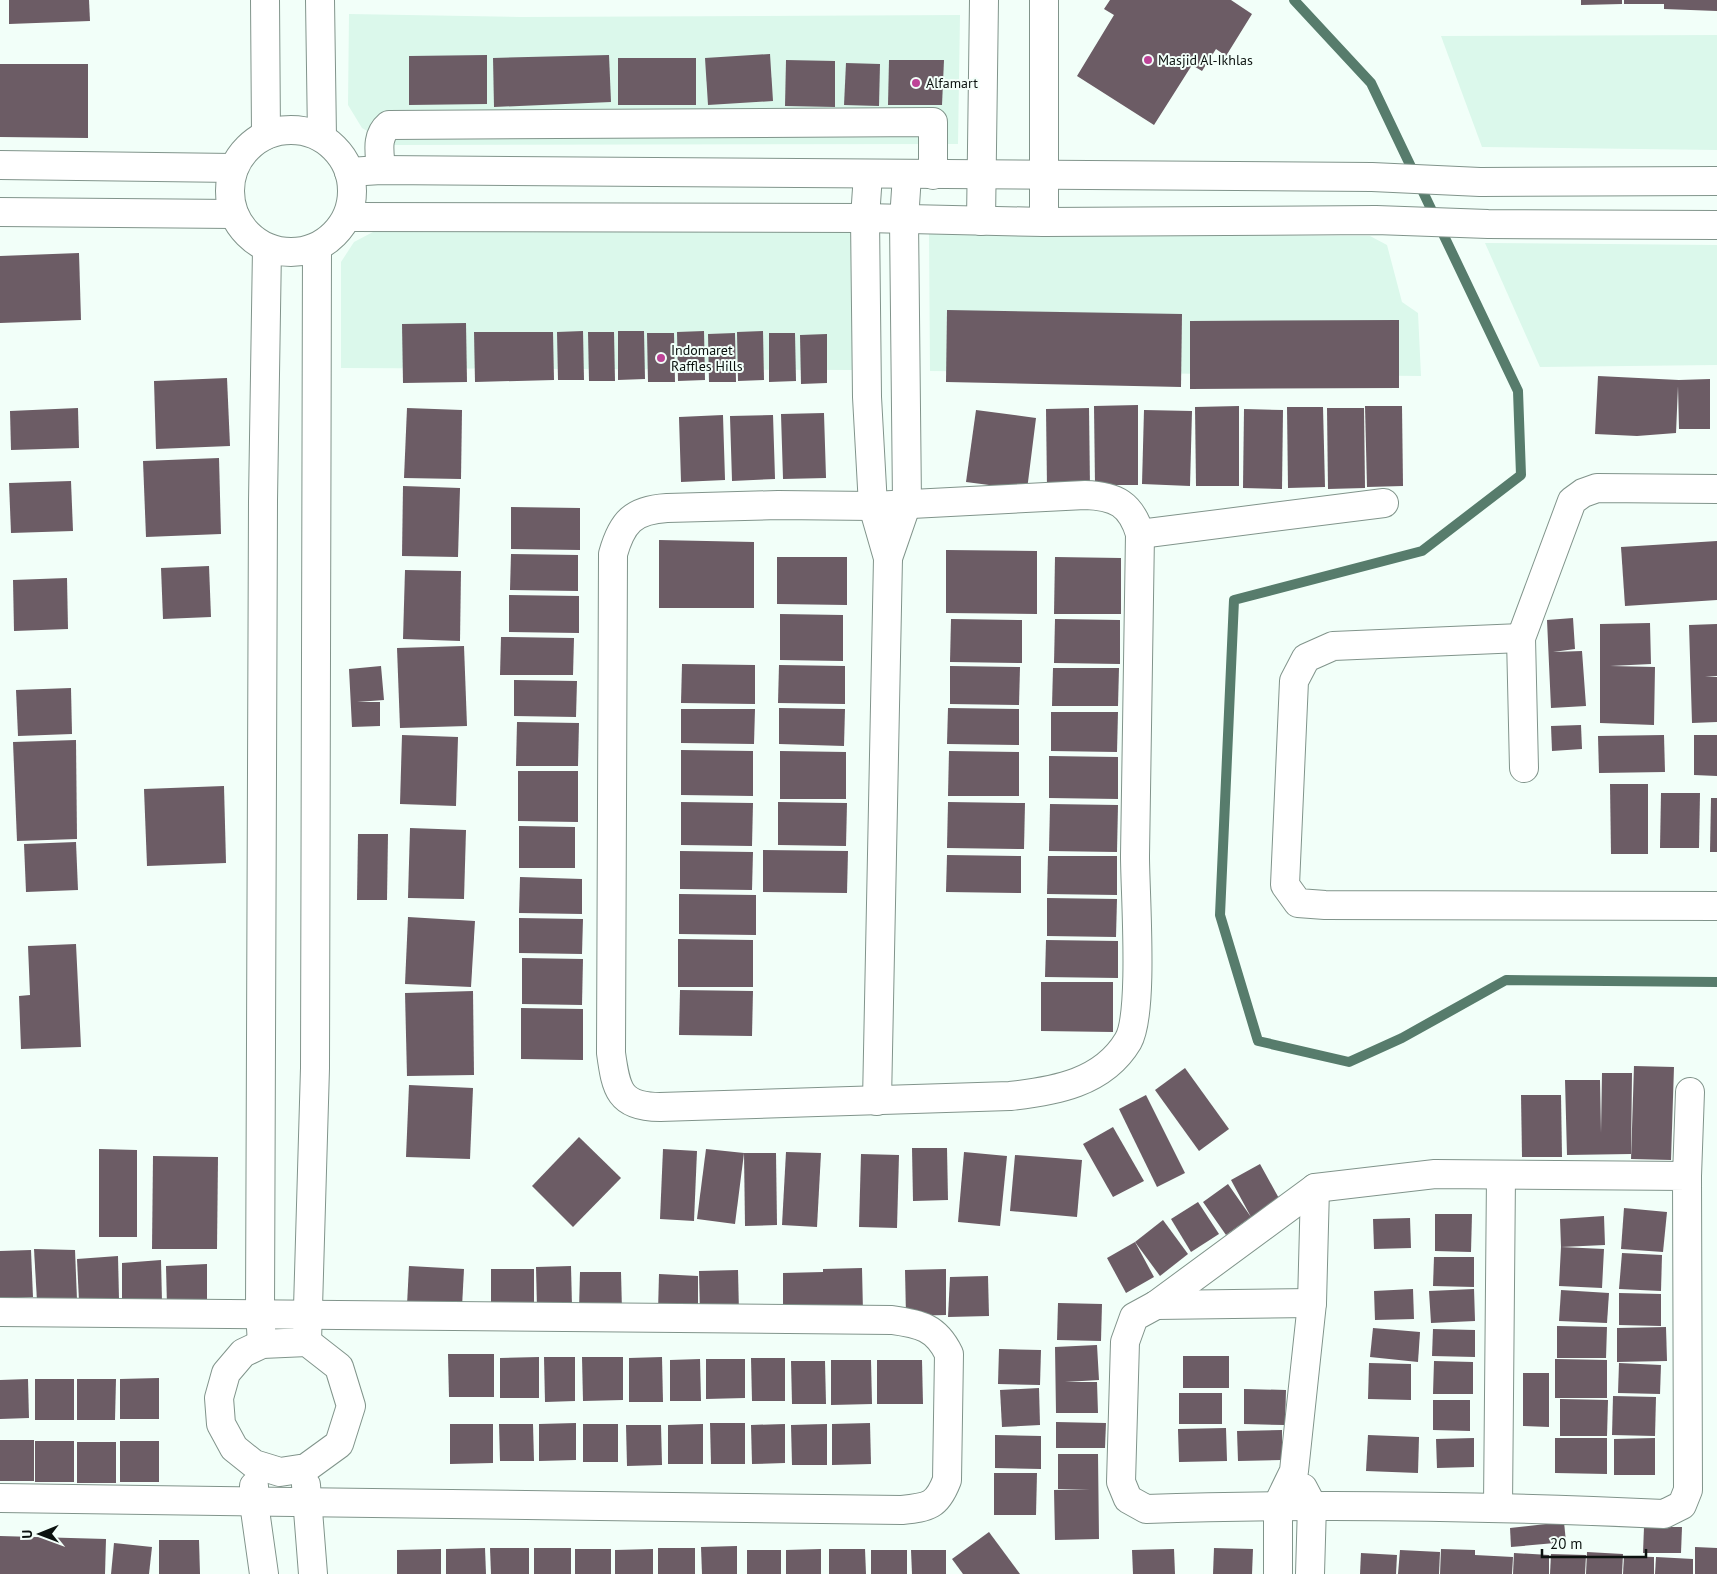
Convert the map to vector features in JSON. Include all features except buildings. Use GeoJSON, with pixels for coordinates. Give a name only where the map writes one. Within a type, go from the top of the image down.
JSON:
{"type":"FeatureCollection","features":[{"type":"Feature","properties":{"kind":"street"},"geometry":{"type":"LineString","coordinates":[[265,0],[266,135]]}},
{"type":"Feature","properties":{"kind":"street"},"geometry":{"type":"LineString","coordinates":[[320,0],[322,137]]}},
{"type":"Feature","properties":{"kind":"street"},"geometry":{"type":"LineString","coordinates":[[981,221],[984,0]]}},
{"type":"Feature","properties":{"kind":"street"},"geometry":{"type":"LineString","coordinates":[[1044,0],[1044,222]]}},
{"type":"Feature","properties":{"kind":"street"},"geometry":{"type":"LineString","coordinates":[[381,170],[379,139],[382,130],[389,125],[933,122],[920,175],[904,220],[907,503],[888,558]]}},
{"type":"Feature","properties":{"kind":"street"},"geometry":{"type":"LineString","coordinates":[[294,130],[322,137],[339,152],[349,172],[352,195],[347,217],[335,234],[317,247],[292,253],[267,248],[248,235],[234,214],[230,191],[234,168],[247,148],[266,135],[294,130]]}},
{"type":"Feature","properties":{"kind":"street"},"geometry":{"type":"LineString","coordinates":[[0,165],[234,168]]}},
{"type":"Feature","properties":{"kind":"street"},"geometry":{"type":"LineString","coordinates":[[349,172],[381,170],[920,175],[1044,174],[1372,177],[1480,182],[1717,181]]}},
{"type":"Feature","properties":{"kind":"street"},"geometry":{"type":"LineString","coordinates":[[868,174],[865,218],[867,397],[873,506],[888,558],[877,1101]]}},
{"type":"Feature","properties":{"kind":"street"},"geometry":{"type":"LineString","coordinates":[[0,212],[234,214]]}},
{"type":"Feature","properties":{"kind":"street"},"geometry":{"type":"LineString","coordinates":[[347,217],[865,218],[1044,222],[1376,220],[1488,224],[1717,225]]}},
{"type":"Feature","properties":{"kind":"street"},"geometry":{"type":"LineString","coordinates":[[306,1342],[315,1068],[317,247]]}},
{"type":"Feature","properties":{"kind":"street"},"geometry":{"type":"LineString","coordinates":[[262,1344],[260,1312],[262,511],[267,248]]}},
{"type":"Feature","properties":{"kind":"street"},"geometry":{"type":"LineString","coordinates":[[1524,768],[1521,638],[1572,501],[1583,493],[1597,488],[1717,489]]}},
{"type":"Feature","properties":{"kind":"street"},"geometry":{"type":"LineString","coordinates":[[1107,495],[1122,504],[1135,518],[1140,534],[1135,857],[1136,992],[1129,1039],[1115,1059],[1097,1074],[1043,1092],[1010,1096],[877,1101],[642,1107],[629,1102],[619,1092],[611,1053],[614,554],[618,536],[636,514],[649,509],[778,504],[873,506],[1107,495]]}},
{"type":"Feature","properties":{"kind":"street"},"geometry":{"type":"LineString","coordinates":[[1140,534],[1384,502]]}},
{"type":"Feature","properties":{"kind":"street"},"geometry":{"type":"LineString","coordinates":[[1521,638],[1333,646],[1306,658],[1294,682],[1285,885],[1298,903],[1325,905],[1717,906]]}},
{"type":"Feature","properties":{"kind":"street"},"geometry":{"type":"LineString","coordinates":[[1687,1176],[1436,1174],[1315,1188],[1156,1305],[1134,1317],[1125,1342],[1121,1482],[1128,1499],[1146,1509],[1278,1504],[1498,1506],[1664,1514],[1682,1505],[1688,1490],[1687,1176],[1690,1092]]}},
{"type":"Feature","properties":{"kind":"street"},"geometry":{"type":"LineString","coordinates":[[1498,1506],[1501,1175]]}},
{"type":"Feature","properties":{"kind":"street"},"geometry":{"type":"LineString","coordinates":[[1278,1574],[1278,1504],[1294,1471],[1312,1303],[1315,1188]]}},
{"type":"Feature","properties":{"kind":"street"},"geometry":{"type":"LineString","coordinates":[[1156,1305],[1312,1303]]}},
{"type":"Feature","properties":{"kind":"street"},"geometry":{"type":"LineString","coordinates":[[0,1312],[189,1314],[260,1312],[397,1317],[892,1320],[917,1323],[932,1331],[942,1340],[949,1354],[947,1480],[940,1497],[923,1508],[902,1510],[254,1503],[189,1500],[0,1498]]}},
{"type":"Feature","properties":{"kind":"street"},"geometry":{"type":"LineString","coordinates":[[306,1342],[338,1367],[351,1406],[339,1444],[306,1468],[280,1472],[254,1464],[234,1448],[221,1424],[219,1398],[226,1373],[243,1353],[262,1344],[306,1342]]}},
{"type":"Feature","properties":{"kind":"street"},"geometry":{"type":"LineString","coordinates":[[254,1464],[254,1503],[264,1574]]}},
{"type":"Feature","properties":{"kind":"street"},"geometry":{"type":"LineString","coordinates":[[306,1468],[306,1503],[313,1574]]}},
{"type":"Feature","properties":{"kind":"street"},"geometry":{"type":"LineString","coordinates":[[1294,1471],[1312,1505],[1310,1574]]}},
{"type":"Feature","properties":{"kind":"shaded area"},"geometry":{"type":"Polygon","coordinates":[[[349,14],[520,17],[960,15],[958,144],[391,145],[362,128],[348,105],[349,14]]]}},
{"type":"Feature","properties":{"kind":"shaded area"},"geometry":{"type":"Polygon","coordinates":[[[1717,35],[1717,150],[1482,147],[1441,36],[1717,35]]]}},
{"type":"Feature","properties":{"kind":"shaded area"},"geometry":{"type":"Polygon","coordinates":[[[373,232],[852,232],[855,370],[341,368],[341,262],[354,242],[373,232]]]}},
{"type":"Feature","properties":{"kind":"shaded area"},"geometry":{"type":"Polygon","coordinates":[[[929,234],[1370,236],[1387,245],[1402,302],[1418,313],[1421,376],[930,371],[929,234]]]}},
{"type":"Feature","properties":{"kind":"shaded area"},"geometry":{"type":"Polygon","coordinates":[[[1485,243],[1717,245],[1717,365],[1540,367],[1485,243]]]}},
{"type":"Feature","properties":{"kind":"waterway"},"geometry":{"type":"LineString","coordinates":[[1294,0],[1371,83],[1518,391],[1521,475],[1422,551],[1234,600],[1220,915],[1258,1041],[1349,1062],[1402,1038],[1506,980],[1717,982]]}},
{"type":"Feature","properties":{"kind":"place","name":"Masjid Al-Ikhlas"},"geometry":{"type":"Point","coordinates":[1148,60]}},
{"type":"Feature","properties":{"kind":"place","name":"Alfamart"},"geometry":{"type":"Point","coordinates":[916,83]}},
{"type":"Feature","properties":{"kind":"place","name":"Indomaret Raffles Hills"},"geometry":{"type":"Point","coordinates":[661,358]}}]}
